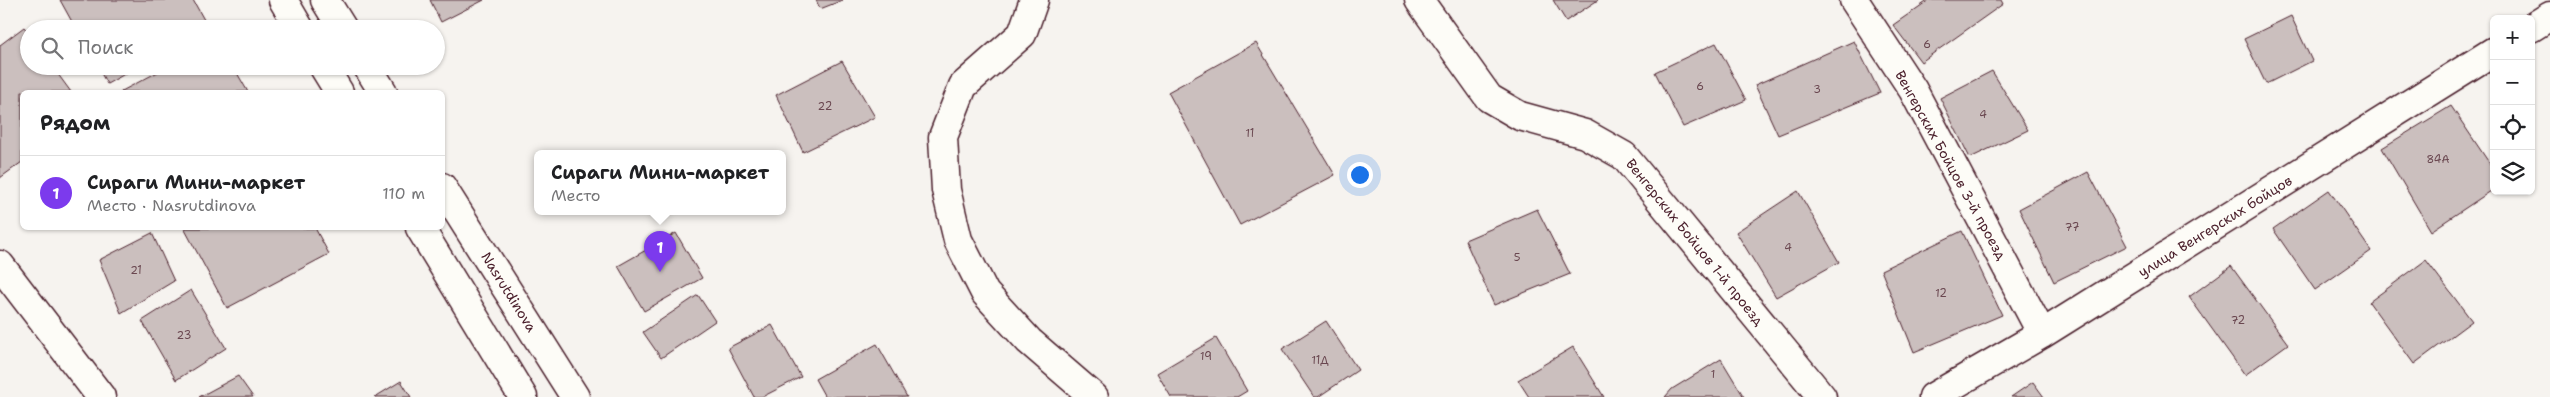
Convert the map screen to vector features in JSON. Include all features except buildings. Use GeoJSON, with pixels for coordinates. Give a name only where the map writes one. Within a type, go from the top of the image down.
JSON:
{"type":"FeatureCollection","features":[{"type":"Feature","properties":{"kind":"street"},"geometry":{"type":"LineString","coordinates":[[283,0],[295,20]]}},
{"type":"Feature","properties":{"kind":"street"},"geometry":{"type":"LineString","coordinates":[[325,0],[337,20]]}},
{"type":"Feature","properties":{"kind":"street"},"geometry":{"type":"LineString","coordinates":[[1034,0],[1022,34],[963,86],[942,137],[946,190],[958,240],[985,293],[1029,340],[1094,397]]}},
{"type":"Feature","properties":{"kind":"street","name":"Венгерских Бойцов 1-й проезд"},"geometry":{"type":"LineString","coordinates":[[1419,0],[1489,98],[1520,116],[1584,134],[1624,156],[1822,397]]}},
{"type":"Feature","properties":{"kind":"street","name":"Венгерских Бойцов 3-й проезд"},"geometry":{"type":"LineString","coordinates":[[1854,0],[1913,90],[2042,334]]}},
{"type":"Feature","properties":{"kind":"street"},"geometry":{"type":"LineString","coordinates":[[2535,25],[2550,16]]}},
{"type":"Feature","properties":{"kind":"street","name":"улица Венгерских бойцов"},"geometry":{"type":"LineString","coordinates":[[1933,397],[2042,334],[2490,54]]}},
{"type":"Feature","properties":{"kind":"street"},"geometry":{"type":"LineString","coordinates":[[329,75],[338,90]]}},
{"type":"Feature","properties":{"kind":"street"},"geometry":{"type":"LineString","coordinates":[[372,75],[382,90]]}},
{"type":"Feature","properties":{"kind":"street","name":"Nasrutdinova"},"geometry":{"type":"LineString","coordinates":[[445,192],[575,397]]}},
{"type":"Feature","properties":{"kind":"street"},"geometry":{"type":"LineString","coordinates":[[421,230],[523,397]]}},
{"type":"Feature","properties":{"kind":"street"},"geometry":{"type":"LineString","coordinates":[[0,265],[101,397]]}},
{"type":"Feature","properties":{"kind":"place","name":"Сираги Мини-маркет"},"geometry":{"type":"Point","coordinates":[660,272]}}]}
